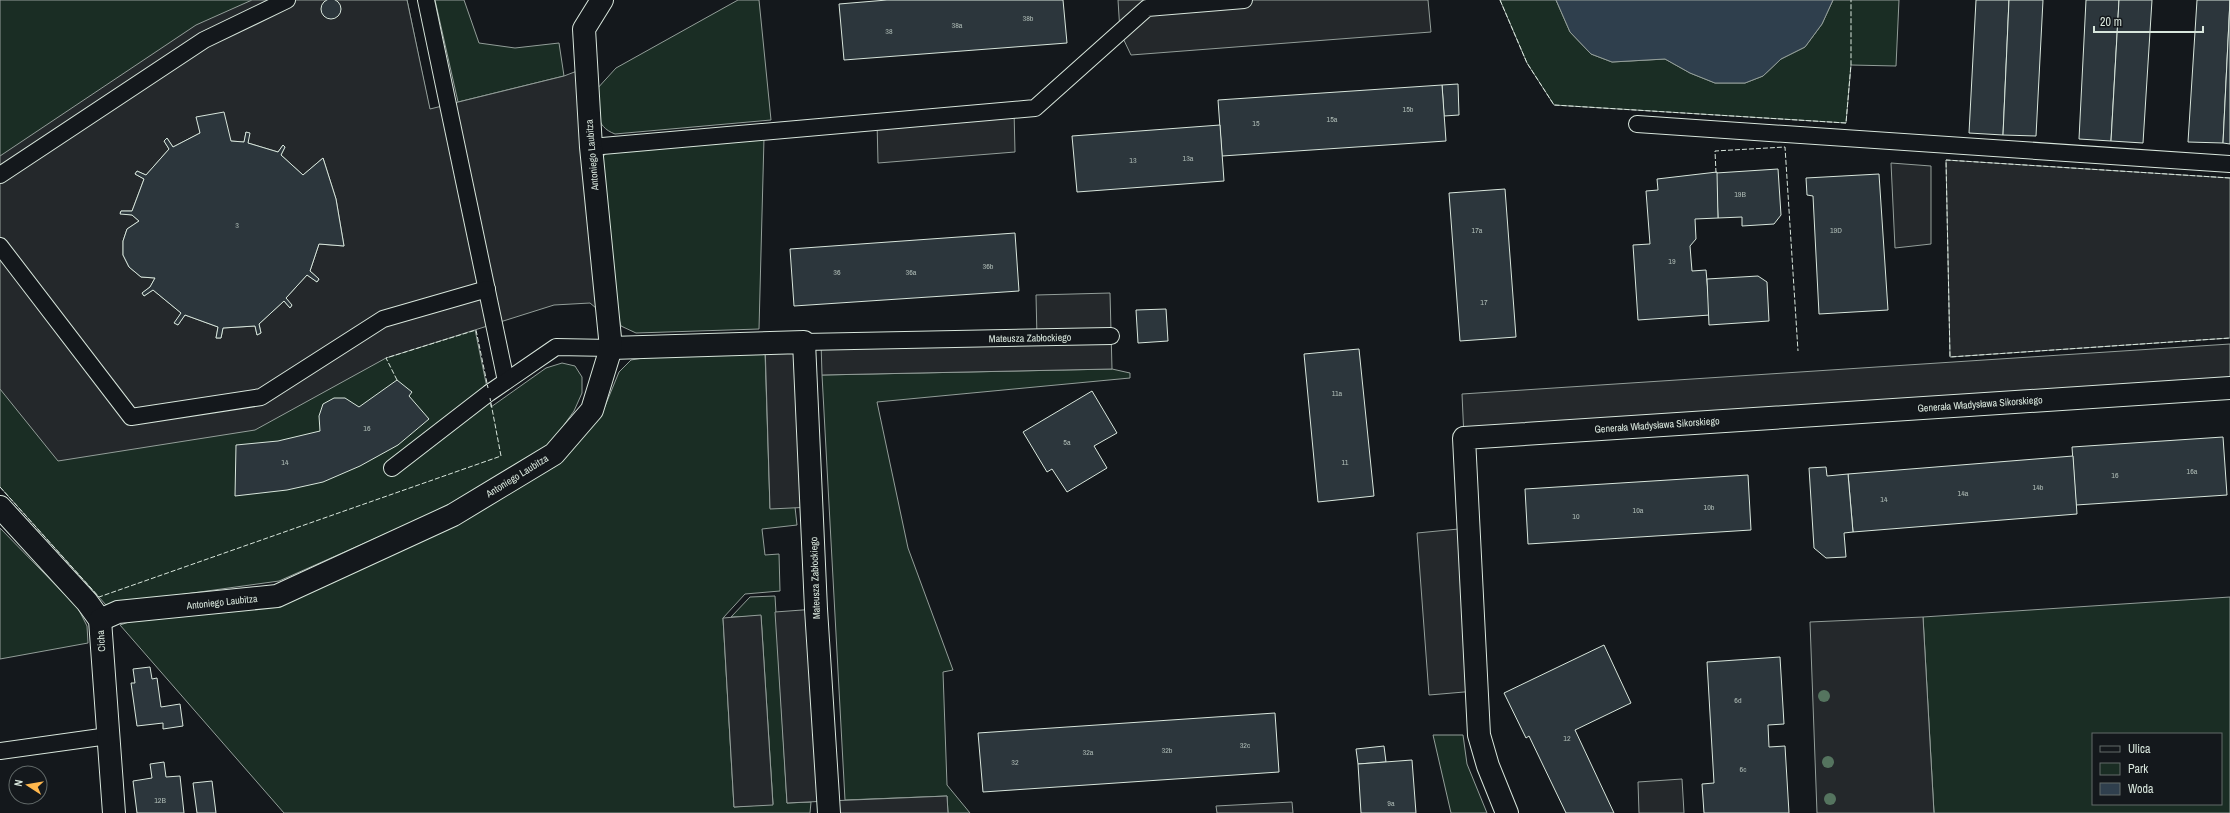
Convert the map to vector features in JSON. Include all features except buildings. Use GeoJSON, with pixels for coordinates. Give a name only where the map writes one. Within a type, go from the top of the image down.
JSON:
{"type":"FeatureCollection","features":[{"type":"Feature","properties":{"kind":"street","name":"Antoniego Laubitza"},"geometry":{"type":"LineString","coordinates":[[100,620],[118,612],[277,596],[453,515],[554,454],[592,410],[611,348],[591,147],[584,29],[599,1]]}},
{"type":"Feature","properties":{"kind":"street","name":"Mateusza Zabłockiego"},"geometry":{"type":"LineString","coordinates":[[611,348],[804,342],[816,609],[829,813]]}},
{"type":"Feature","properties":{"kind":"street","name":"Generała Władysława Sikorskiego"},"geometry":{"type":"LineString","coordinates":[[1507,813],[1488,766],[1479,735],[1464,438],[2230,388]]}},
{"type":"Feature","properties":{"kind":"street","name":"Cicha"},"geometry":{"type":"LineString","coordinates":[[0,507],[87,602],[100,620],[114,813]]}},
{"type":"Feature","properties":{"kind":"lane"},"geometry":{"type":"LineString","coordinates":[[0,175],[204,40],[287,0]]}},
{"type":"Feature","properties":{"kind":"lane"},"geometry":{"type":"LineString","coordinates":[[426,0],[506,381]]}},
{"type":"Feature","properties":{"kind":"lane"},"geometry":{"type":"LineString","coordinates":[[591,147],[1035,108],[1147,8],[1244,0]]}},
{"type":"Feature","properties":{"kind":"lane"},"geometry":{"type":"LineString","coordinates":[[1637,124],[2230,164]]}},
{"type":"Feature","properties":{"kind":"lane"},"geometry":{"type":"LineString","coordinates":[[0,246],[131,417],[261,397],[384,319],[487,289]]}},
{"type":"Feature","properties":{"kind":"lane","name":"Mateusza Zabłockiego"},"geometry":{"type":"LineString","coordinates":[[804,342],[1111,336]]}},
{"type":"Feature","properties":{"kind":"lane"},"geometry":{"type":"LineString","coordinates":[[392,468],[506,381],[556,348],[611,348]]}},
{"type":"Feature","properties":{"kind":"lane"},"geometry":{"type":"LineString","coordinates":[[0,751],[108,736]]}},
{"type":"Feature","properties":{"kind":"green space"},"geometry":{"type":"Polygon","coordinates":[[[0,0],[407,0],[491,407],[546,368],[562,363],[575,366],[582,377],[582,393],[574,411],[546,450],[453,504],[279,581],[106,605],[0,487],[0,0]]]}},
{"type":"Feature","properties":{"kind":"green space"},"geometry":{"type":"Polygon","coordinates":[[[435,0],[464,0],[479,43],[515,48],[559,43],[564,76],[458,102],[435,0]]]}},
{"type":"Feature","properties":{"kind":"green space"},"geometry":{"type":"Polygon","coordinates":[[[738,0],[759,0],[771,120],[615,134],[603,127],[597,111],[596,90],[616,68],[738,0]]]}},
{"type":"Feature","properties":{"kind":"green space"},"geometry":{"type":"Polygon","coordinates":[[[1500,0],[1556,0],[1570,32],[1591,54],[1612,62],[1665,59],[1690,73],[1715,83],[1745,83],[1763,76],[1781,59],[1805,47],[1822,24],[1833,0],[1899,0],[1896,66],[1851,65],[1846,123],[1554,105],[1527,63],[1500,0]]]}},
{"type":"Feature","properties":{"kind":"green space"},"geometry":{"type":"Polygon","coordinates":[[[764,138],[759,329],[636,333],[621,326],[616,309],[601,160],[607,151],[764,138]]]}},
{"type":"Feature","properties":{"kind":"green space"},"geometry":{"type":"Polygon","coordinates":[[[765,352],[770,508],[795,507],[797,525],[762,529],[765,555],[779,554],[780,591],[745,594],[723,618],[734,807],[773,804],[761,616],[731,617],[750,597],[775,596],[787,803],[811,802],[810,813],[284,813],[120,625],[132,621],[316,588],[556,466],[601,416],[619,372],[631,360],[655,356],[765,352]]]}},
{"type":"Feature","properties":{"kind":"green space"},"geometry":{"type":"Polygon","coordinates":[[[1112,369],[1130,373],[1130,378],[877,402],[908,548],[953,670],[943,672],[947,785],[970,813],[948,813],[947,796],[845,800],[822,375],[1112,369]]]}},
{"type":"Feature","properties":{"kind":"green space"},"geometry":{"type":"Polygon","coordinates":[[[0,528],[78,608],[87,626],[88,643],[0,659],[0,528]]]}},
{"type":"Feature","properties":{"kind":"green space"},"geometry":{"type":"Polygon","coordinates":[[[2230,597],[2230,813],[1934,813],[1923,617],[2230,597]]]}},
{"type":"Feature","properties":{"kind":"green space"},"geometry":{"type":"Polygon","coordinates":[[[1433,735],[1463,735],[1467,764],[1487,813],[1451,813],[1433,735]]]}},
{"type":"Feature","properties":{"kind":"shaded area"},"geometry":{"type":"Polygon","coordinates":[[[252,0],[407,0],[430,109],[564,76],[585,68],[609,319],[590,303],[554,305],[386,358],[255,430],[58,461],[0,389],[0,156],[196,25],[252,0]],[[197,117],[200,133],[173,147],[167,138],[164,141],[169,149],[146,175],[137,171],[135,174],[144,179],[132,211],[121,211],[120,213],[132,215],[139,221],[127,229],[123,241],[123,255],[129,267],[141,277],[155,278],[150,287],[142,293],[144,296],[153,290],[181,313],[175,323],[178,325],[185,315],[218,327],[216,338],[221,338],[223,328],[255,326],[257,335],[261,333],[259,324],[284,301],[289,307],[292,306],[286,298],[307,275],[317,282],[319,279],[310,271],[319,244],[344,246],[336,199],[323,158],[303,175],[281,155],[285,147],[283,145],[278,152],[248,143],[246,132],[244,142],[231,141],[197,117]]]}},
{"type":"Feature","properties":{"kind":"shaded area"},"geometry":{"type":"Polygon","coordinates":[[[1118,0],[1428,0],[1431,32],[1131,55],[1120,32],[1118,0]]]}},
{"type":"Feature","properties":{"kind":"shaded area"},"geometry":{"type":"Polygon","coordinates":[[[1014,110],[1015,152],[878,163],[877,121],[1014,110]]]}},
{"type":"Feature","properties":{"kind":"shaded area"},"geometry":{"type":"Polygon","coordinates":[[[1946,160],[2230,178],[2230,338],[1950,357],[1946,160]]]}},
{"type":"Feature","properties":{"kind":"shaded area"},"geometry":{"type":"Polygon","coordinates":[[[1891,163],[1931,166],[1931,244],[1895,248],[1891,163]]]}},
{"type":"Feature","properties":{"kind":"shaded area"},"geometry":{"type":"Polygon","coordinates":[[[1110,293],[1112,369],[822,375],[821,342],[1037,338],[1036,295],[1110,293]]]}},
{"type":"Feature","properties":{"kind":"shaded area"},"geometry":{"type":"Polygon","coordinates":[[[804,342],[812,507],[770,509],[765,343],[804,342]]]}},
{"type":"Feature","properties":{"kind":"shaded area"},"geometry":{"type":"Polygon","coordinates":[[[2230,344],[2230,388],[1464,438],[1462,394],[2230,344]]]}},
{"type":"Feature","properties":{"kind":"shaded area"},"geometry":{"type":"Polygon","coordinates":[[[1469,528],[1476,691],[1429,695],[1417,533],[1469,528]]]}},
{"type":"Feature","properties":{"kind":"shaded area"},"geometry":{"type":"Polygon","coordinates":[[[816,609],[828,801],[787,803],[775,612],[816,609]]]}},
{"type":"Feature","properties":{"kind":"shaded area"},"geometry":{"type":"Polygon","coordinates":[[[761,615],[773,805],[734,807],[723,618],[761,615]]]}},
{"type":"Feature","properties":{"kind":"shaded area"},"geometry":{"type":"Polygon","coordinates":[[[1923,617],[1934,813],[1817,813],[1810,622],[1923,617]]]}},
{"type":"Feature","properties":{"kind":"shaded area"},"geometry":{"type":"Polygon","coordinates":[[[1682,779],[1684,813],[1639,813],[1638,782],[1682,779]]]}},
{"type":"Feature","properties":{"kind":"shaded area"},"geometry":{"type":"Polygon","coordinates":[[[947,796],[948,813],[829,813],[828,801],[947,796]]]}},
{"type":"Feature","properties":{"kind":"shaded area"},"geometry":{"type":"Polygon","coordinates":[[[1292,802],[1293,813],[1217,813],[1216,806],[1292,802]]]}},
{"type":"Feature","properties":{"kind":"water"},"geometry":{"type":"Polygon","coordinates":[[[1556,0],[1833,0],[1822,24],[1805,47],[1781,59],[1763,76],[1745,83],[1715,83],[1690,73],[1665,59],[1612,62],[1591,54],[1570,32],[1556,0]]]}},
{"type":"Feature","properties":{"kind":"fence"},"geometry":{"type":"LineString","coordinates":[[1500,0],[1527,63],[1554,105],[1846,123],[1851,64],[1851,0]]}},
{"type":"Feature","properties":{"kind":"fence"},"geometry":{"type":"LineString","coordinates":[[1716,173],[1715,151],[1785,147],[1798,351]]}},
{"type":"Feature","properties":{"kind":"fence"},"geometry":{"type":"LineString","coordinates":[[2230,178],[1946,160],[1950,357],[2230,338]]}},
{"type":"Feature","properties":{"kind":"fence"},"geometry":{"type":"LineString","coordinates":[[397,380],[386,358],[476,330],[488,388]]}},
{"type":"Feature","properties":{"kind":"fence"},"geometry":{"type":"LineString","coordinates":[[0,487],[99,597],[501,456],[490,398]]}}]}
